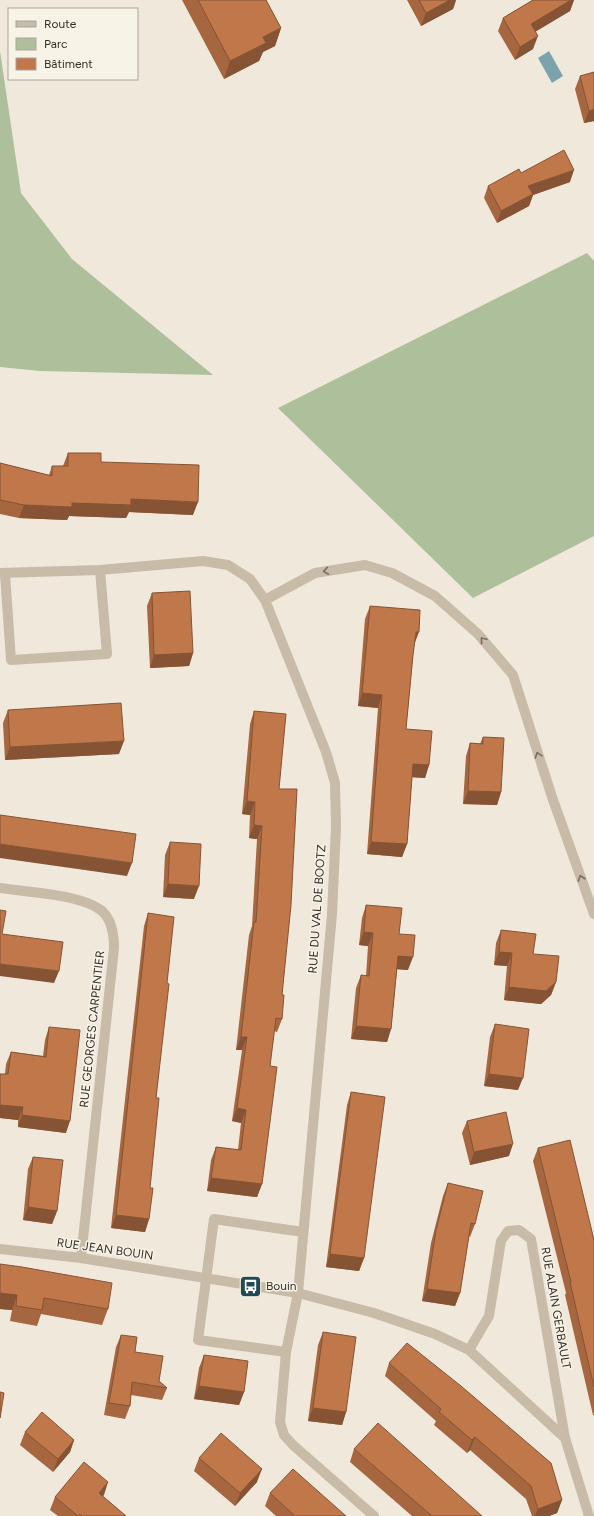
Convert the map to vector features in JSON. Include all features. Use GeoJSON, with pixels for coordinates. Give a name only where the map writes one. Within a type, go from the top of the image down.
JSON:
{"type":"FeatureCollection","features":[{"type":"Feature","properties":{"kind":"street","name":"RUE DU VAL DE BOOTZ"},"geometry":{"type":"LineString","coordinates":[[3,574],[100,570],[203,562],[228,565],[250,579],[265,600],[326,752],[335,783],[336,828],[332,914],[298,1293],[286,1352],[280,1422],[284,1435],[294,1446],[374,1516]]}},
{"type":"Feature","properties":{"kind":"street"},"geometry":{"type":"LineString","coordinates":[[265,600],[315,573],[365,565],[392,573],[435,596],[478,634],[513,675],[552,798],[594,914]]}},
{"type":"Feature","properties":{"kind":"street"},"geometry":{"type":"LineString","coordinates":[[3,574],[11,660],[107,654],[100,570]]}},
{"type":"Feature","properties":{"kind":"street","name":"RUE GEORGES CARPENTIER"},"geometry":{"type":"LineString","coordinates":[[0,888],[82,900],[102,911],[114,931],[114,948],[81,1258]]}},
{"type":"Feature","properties":{"kind":"street"},"geometry":{"type":"LineString","coordinates":[[286,1352],[198,1340],[214,1220],[303,1232]]}},
{"type":"Feature","properties":{"kind":"street","name":"RUE ALAIN GERBAULT"},"geometry":{"type":"LineString","coordinates":[[469,1350],[489,1316],[501,1241],[508,1231],[519,1230],[531,1239],[565,1438],[589,1516]]}},
{"type":"Feature","properties":{"kind":"street","name":"RUE JEAN BOUIN"},"geometry":{"type":"LineString","coordinates":[[0,1248],[81,1258],[298,1293]]}},
{"type":"Feature","properties":{"kind":"street"},"geometry":{"type":"LineString","coordinates":[[298,1293],[374,1313],[435,1334],[469,1350],[565,1438]]}},
{"type":"Feature","properties":{"kind":"green space"},"geometry":{"type":"Polygon","coordinates":[[[0,51],[21,193],[72,259],[213,375],[40,371],[0,367],[0,51]]]}},
{"type":"Feature","properties":{"kind":"green space"},"geometry":{"type":"Polygon","coordinates":[[[587,253],[594,261],[594,536],[473,598],[278,408],[587,253]]]}},
{"type":"Feature","properties":{"kind":"water"},"geometry":{"type":"Polygon","coordinates":[[[549,51],[563,76],[552,83],[538,58],[549,51]]]}},
{"type":"Feature","properties":{"kind":"building"},"geometry":{"type":"Polygon","coordinates":[[[198,0],[266,0],[281,28],[263,37],[266,43],[230,61],[198,0]]]}},
{"type":"Feature","properties":{"kind":"building"},"geometry":{"type":"Polygon","coordinates":[[[419,0],[450,0],[426,13],[419,0]]]}},
{"type":"Feature","properties":{"kind":"building"},"geometry":{"type":"Polygon","coordinates":[[[533,0],[571,0],[531,24],[538,36],[520,47],[503,18],[533,0]]]}},
{"type":"Feature","properties":{"kind":"building"},"geometry":{"type":"Polygon","coordinates":[[[594,72],[594,109],[589,111],[580,76],[594,72]]]}},
{"type":"Feature","properties":{"kind":"building"},"geometry":{"type":"Polygon","coordinates":[[[564,150],[574,170],[528,186],[533,194],[501,211],[488,186],[519,169],[521,173],[564,150]]]}},
{"type":"Feature","properties":{"kind":"building"},"geometry":{"type":"Polygon","coordinates":[[[68,453],[101,453],[101,462],[199,465],[198,502],[131,499],[131,505],[72,503],[72,507],[24,505],[0,500],[0,463],[52,476],[52,466],[68,466],[68,453]]]}},
{"type":"Feature","properties":{"kind":"building"},"geometry":{"type":"Polygon","coordinates":[[[190,591],[193,653],[154,655],[152,593],[190,591]]]}},
{"type":"Feature","properties":{"kind":"building"},"geometry":{"type":"Polygon","coordinates":[[[370,606],[420,610],[419,632],[416,632],[413,655],[406,729],[432,731],[429,765],[413,764],[407,844],[371,842],[382,695],[362,693],[370,606]]]}},
{"type":"Feature","properties":{"kind":"building"},"geometry":{"type":"Polygon","coordinates":[[[121,703],[124,741],[10,747],[8,710],[121,703]]]}},
{"type":"Feature","properties":{"kind":"building"},"geometry":{"type":"Polygon","coordinates":[[[254,711],[286,714],[279,789],[297,789],[291,905],[282,995],[284,995],[282,1019],[276,1018],[270,1066],[277,1067],[262,1184],[211,1178],[216,1147],[241,1150],[246,1110],[237,1108],[247,1037],[241,1037],[254,922],[256,922],[262,826],[254,825],[255,802],[247,801],[254,711]]]}},
{"type":"Feature","properties":{"kind":"building"},"geometry":{"type":"Polygon","coordinates":[[[483,737],[504,738],[501,792],[468,791],[470,743],[483,744],[483,737]]]}},
{"type":"Feature","properties":{"kind":"building"},"geometry":{"type":"Polygon","coordinates":[[[0,815],[136,834],[132,863],[0,844],[0,815]]]}},
{"type":"Feature","properties":{"kind":"building"},"geometry":{"type":"Polygon","coordinates":[[[170,842],[201,844],[199,886],[168,884],[170,842]]]}},
{"type":"Feature","properties":{"kind":"building"},"geometry":{"type":"Polygon","coordinates":[[[366,905],[402,908],[399,934],[415,935],[413,957],[398,956],[391,1029],[356,1026],[361,975],[369,976],[373,933],[364,932],[366,905]]]}},
{"type":"Feature","properties":{"kind":"building"},"geometry":{"type":"Polygon","coordinates":[[[0,910],[6,911],[2,934],[63,942],[59,971],[0,964],[0,910]]]}},
{"type":"Feature","properties":{"kind":"building"},"geometry":{"type":"Polygon","coordinates":[[[148,913],[174,917],[167,983],[169,984],[156,1098],[159,1098],[150,1188],[153,1188],[149,1219],[116,1215],[148,913]]]}},
{"type":"Feature","properties":{"kind":"building"},"geometry":{"type":"Polygon","coordinates":[[[501,930],[536,934],[533,954],[559,956],[556,982],[546,991],[509,987],[512,953],[499,952],[501,930]]]}},
{"type":"Feature","properties":{"kind":"building"},"geometry":{"type":"Polygon","coordinates":[[[495,1024],[529,1029],[523,1078],[489,1074],[495,1024]]]}},
{"type":"Feature","properties":{"kind":"building"},"geometry":{"type":"Polygon","coordinates":[[[49,1027],[80,1030],[70,1121],[22,1115],[23,1107],[0,1105],[0,1074],[8,1074],[11,1052],[46,1057],[49,1027]]]}},
{"type":"Feature","properties":{"kind":"building"},"geometry":{"type":"Polygon","coordinates":[[[351,1092],[385,1097],[364,1258],[330,1254],[351,1092]]]}},
{"type":"Feature","properties":{"kind":"building"},"geometry":{"type":"Polygon","coordinates":[[[506,1112],[513,1144],[474,1152],[467,1121],[506,1112]]]}},
{"type":"Feature","properties":{"kind":"building"},"geometry":{"type":"Polygon","coordinates":[[[570,1140],[594,1240],[594,1387],[571,1282],[538,1148],[570,1140]]]}},
{"type":"Feature","properties":{"kind":"building"},"geometry":{"type":"Polygon","coordinates":[[[33,1157],[63,1160],[57,1211],[28,1207],[33,1157]]]}},
{"type":"Feature","properties":{"kind":"building"},"geometry":{"type":"Polygon","coordinates":[[[448,1183],[483,1191],[475,1224],[471,1223],[460,1293],[427,1289],[436,1230],[448,1183]]]}},
{"type":"Feature","properties":{"kind":"building"},"geometry":{"type":"Polygon","coordinates":[[[0,1264],[112,1283],[108,1309],[44,1298],[42,1310],[16,1306],[17,1295],[0,1293],[0,1264]]]}},
{"type":"Feature","properties":{"kind":"building"},"geometry":{"type":"Polygon","coordinates":[[[323,1332],[356,1337],[346,1412],[313,1408],[323,1332]]]}},
{"type":"Feature","properties":{"kind":"building"},"geometry":{"type":"Polygon","coordinates":[[[121,1335],[137,1337],[135,1352],[163,1356],[159,1381],[167,1388],[132,1382],[130,1406],[109,1403],[121,1335]]]}},
{"type":"Feature","properties":{"kind":"building"},"geometry":{"type":"Polygon","coordinates":[[[407,1343],[461,1386],[551,1463],[562,1500],[538,1509],[531,1486],[475,1437],[472,1440],[439,1412],[441,1409],[389,1363],[407,1343]]]}},
{"type":"Feature","properties":{"kind":"building"},"geometry":{"type":"Polygon","coordinates":[[[204,1355],[248,1361],[244,1392],[199,1386],[204,1355]]]}},
{"type":"Feature","properties":{"kind":"building"},"geometry":{"type":"Polygon","coordinates":[[[0,1392],[4,1393],[0,1418],[0,1392]]]}},
{"type":"Feature","properties":{"kind":"building"},"geometry":{"type":"Polygon","coordinates":[[[42,1412],[74,1440],[58,1459],[25,1432],[42,1412]]]}},
{"type":"Feature","properties":{"kind":"building"},"geometry":{"type":"Polygon","coordinates":[[[378,1423],[482,1516],[432,1516],[354,1449],[378,1423]]]}},
{"type":"Feature","properties":{"kind":"building"},"geometry":{"type":"Polygon","coordinates":[[[221,1433],[262,1469],[240,1493],[199,1458],[221,1433]]]}},
{"type":"Feature","properties":{"kind":"building"},"geometry":{"type":"Polygon","coordinates":[[[84,1462],[108,1482],[99,1493],[126,1516],[82,1516],[80,1514],[78,1516],[55,1497],[84,1462]]]}},
{"type":"Feature","properties":{"kind":"building"},"geometry":{"type":"Polygon","coordinates":[[[293,1469],[346,1516],[295,1516],[270,1493],[293,1469]]]}},
{"type":"Feature","properties":{"kind":"place","name":"Bouin"},"geometry":{"type":"Point","coordinates":[251,1286]}}]}
